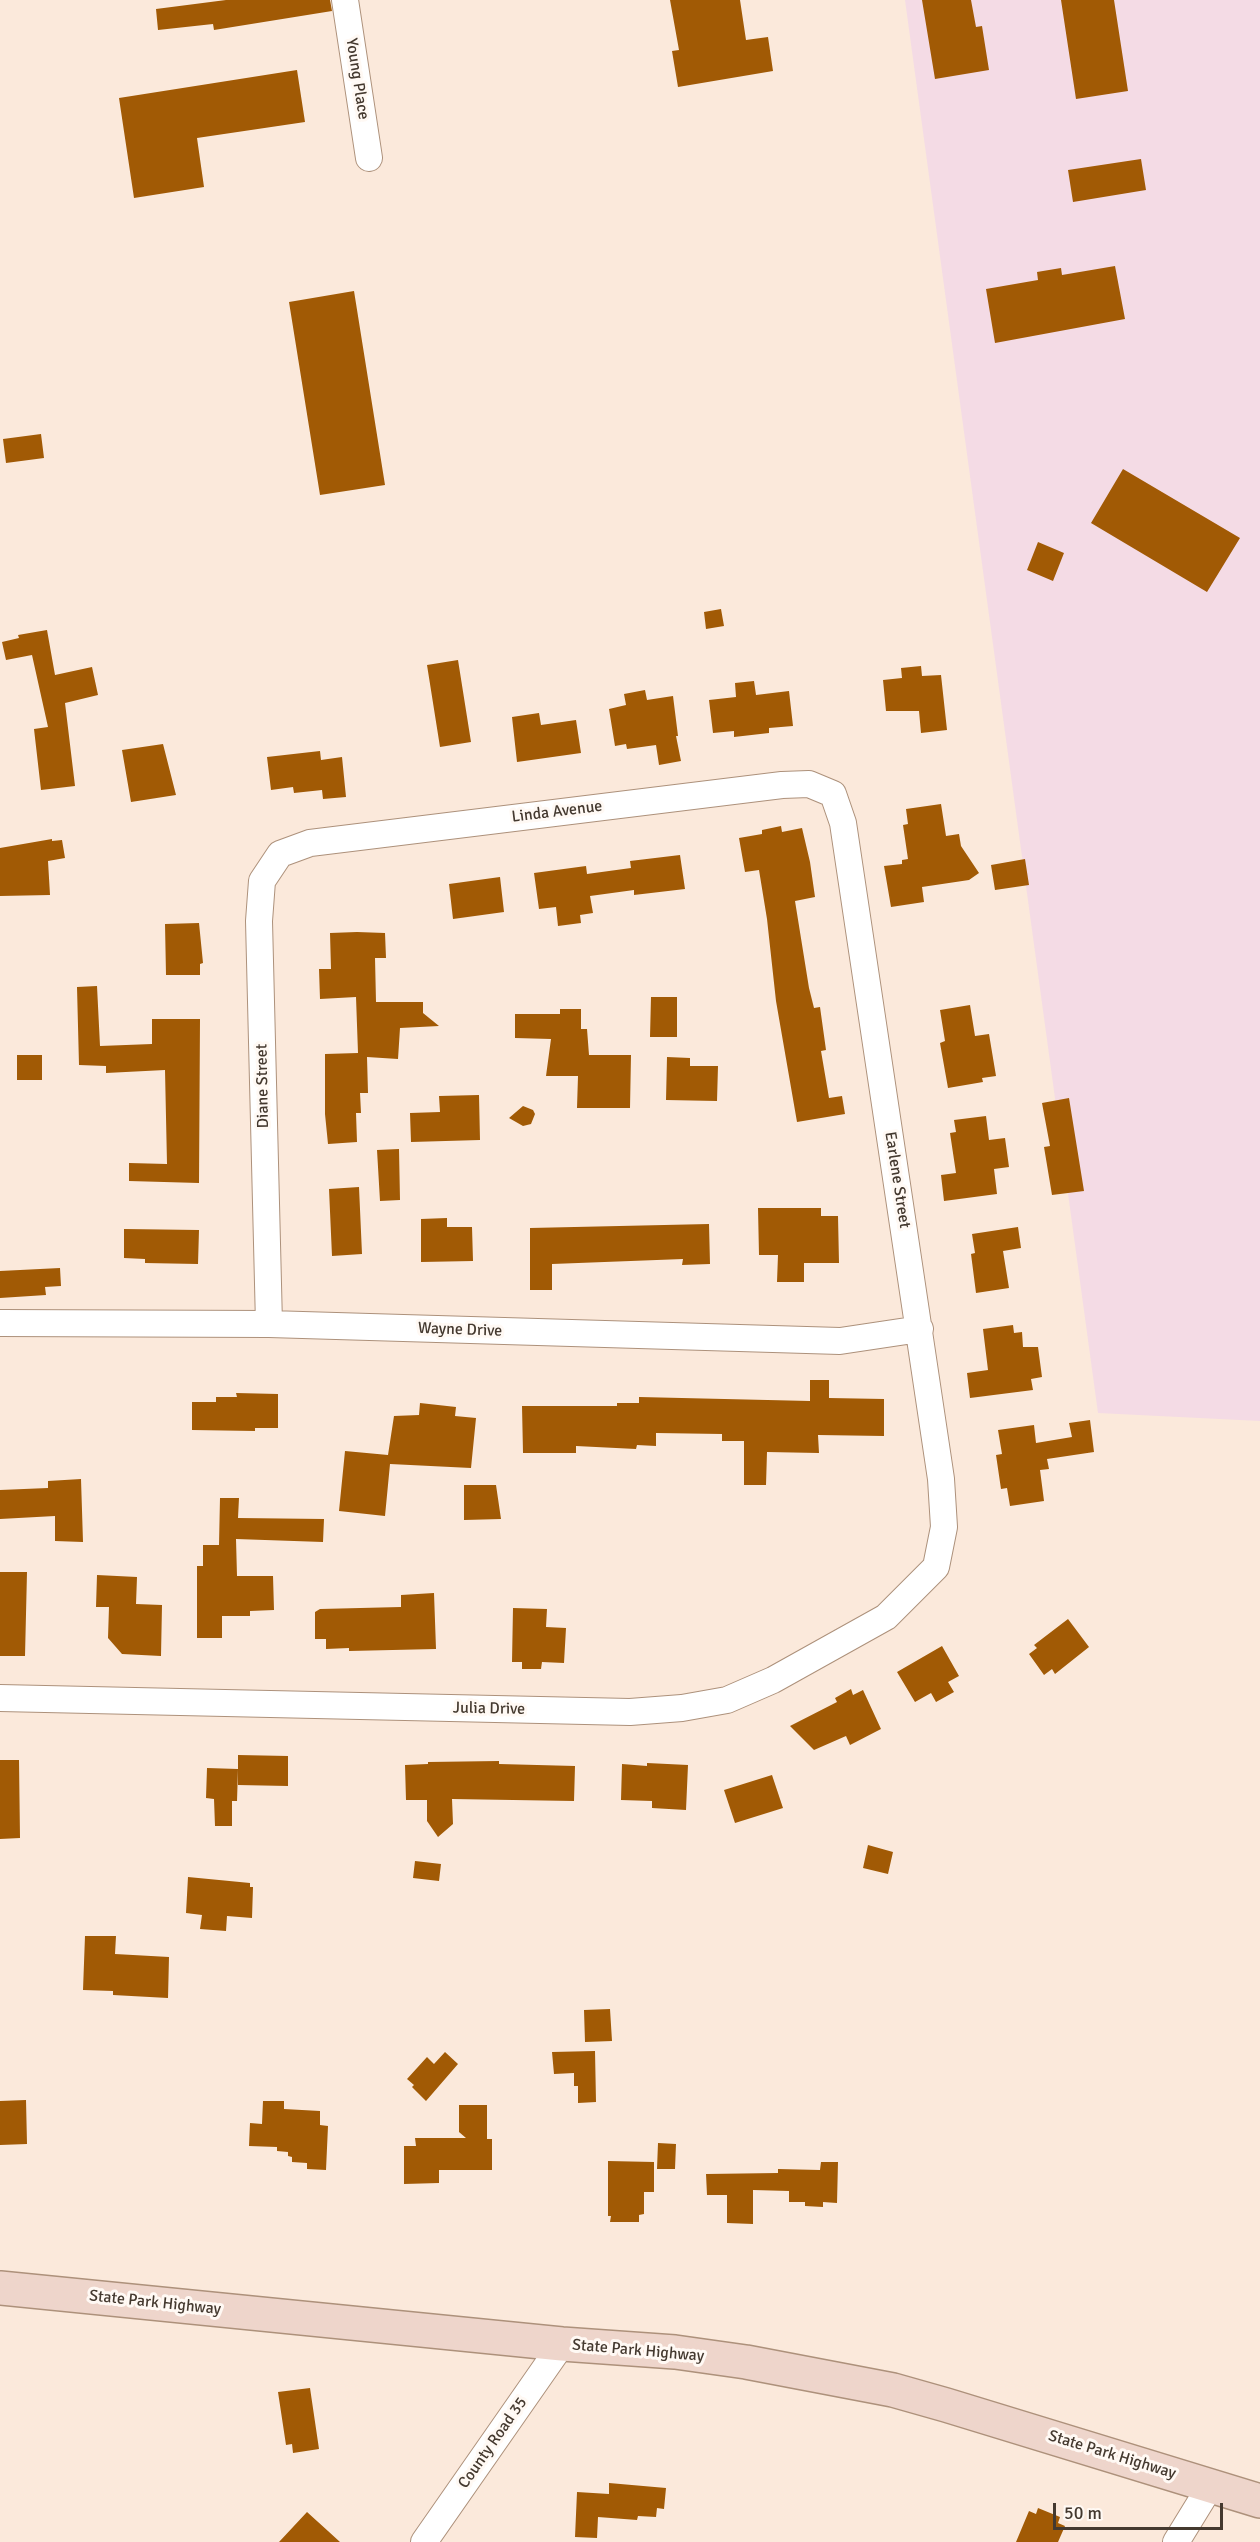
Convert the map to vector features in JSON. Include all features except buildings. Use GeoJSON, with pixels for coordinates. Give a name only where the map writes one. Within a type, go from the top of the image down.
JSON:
{"type":"FeatureCollection","features":[{"type":"Feature","properties":{"kind":"main road","name":"State Park Highway"},"geometry":{"type":"LineString","coordinates":[[0,2288],[562,2344],[675,2352],[746,2362],[892,2390],[1260,2501]]}},
{"type":"Feature","properties":{"kind":"street","name":"Young Place"},"geometry":{"type":"LineString","coordinates":[[345,0],[369,158]]}},
{"type":"Feature","properties":{"kind":"street","name":"Linda Avenue"},"geometry":{"type":"LineString","coordinates":[[280,854],[310,843],[782,785],[808,784],[833,794]]}},
{"type":"Feature","properties":{"kind":"street","name":"Earlene Street"},"geometry":{"type":"LineString","coordinates":[[833,794],[843,823],[941,1479],[944,1527],[936,1567]]}},
{"type":"Feature","properties":{"kind":"street","name":"Diane Street"},"geometry":{"type":"LineString","coordinates":[[269,1324],[259,921],[262,881],[280,854]]}},
{"type":"Feature","properties":{"kind":"street","name":"Wayne Drive"},"geometry":{"type":"LineString","coordinates":[[0,1323],[269,1324],[840,1341],[920,1329]]}},
{"type":"Feature","properties":{"kind":"street","name":"Julia Drive"},"geometry":{"type":"LineString","coordinates":[[0,1698],[630,1712],[682,1708],[727,1700],[764,1684],[886,1617],[936,1567]]}},
{"type":"Feature","properties":{"kind":"street","name":"County Road 35"},"geometry":{"type":"LineString","coordinates":[[424,2542],[562,2344]]}},
{"type":"Feature","properties":{"kind":"street"},"geometry":{"type":"LineString","coordinates":[[1176,2542],[1211,2485]]}},
{"type":"Feature","properties":{"kind":"shaded area"},"geometry":{"type":"Polygon","coordinates":[[[905,0],[1260,0],[1260,1421],[1098,1413],[905,0]]]}}]}
